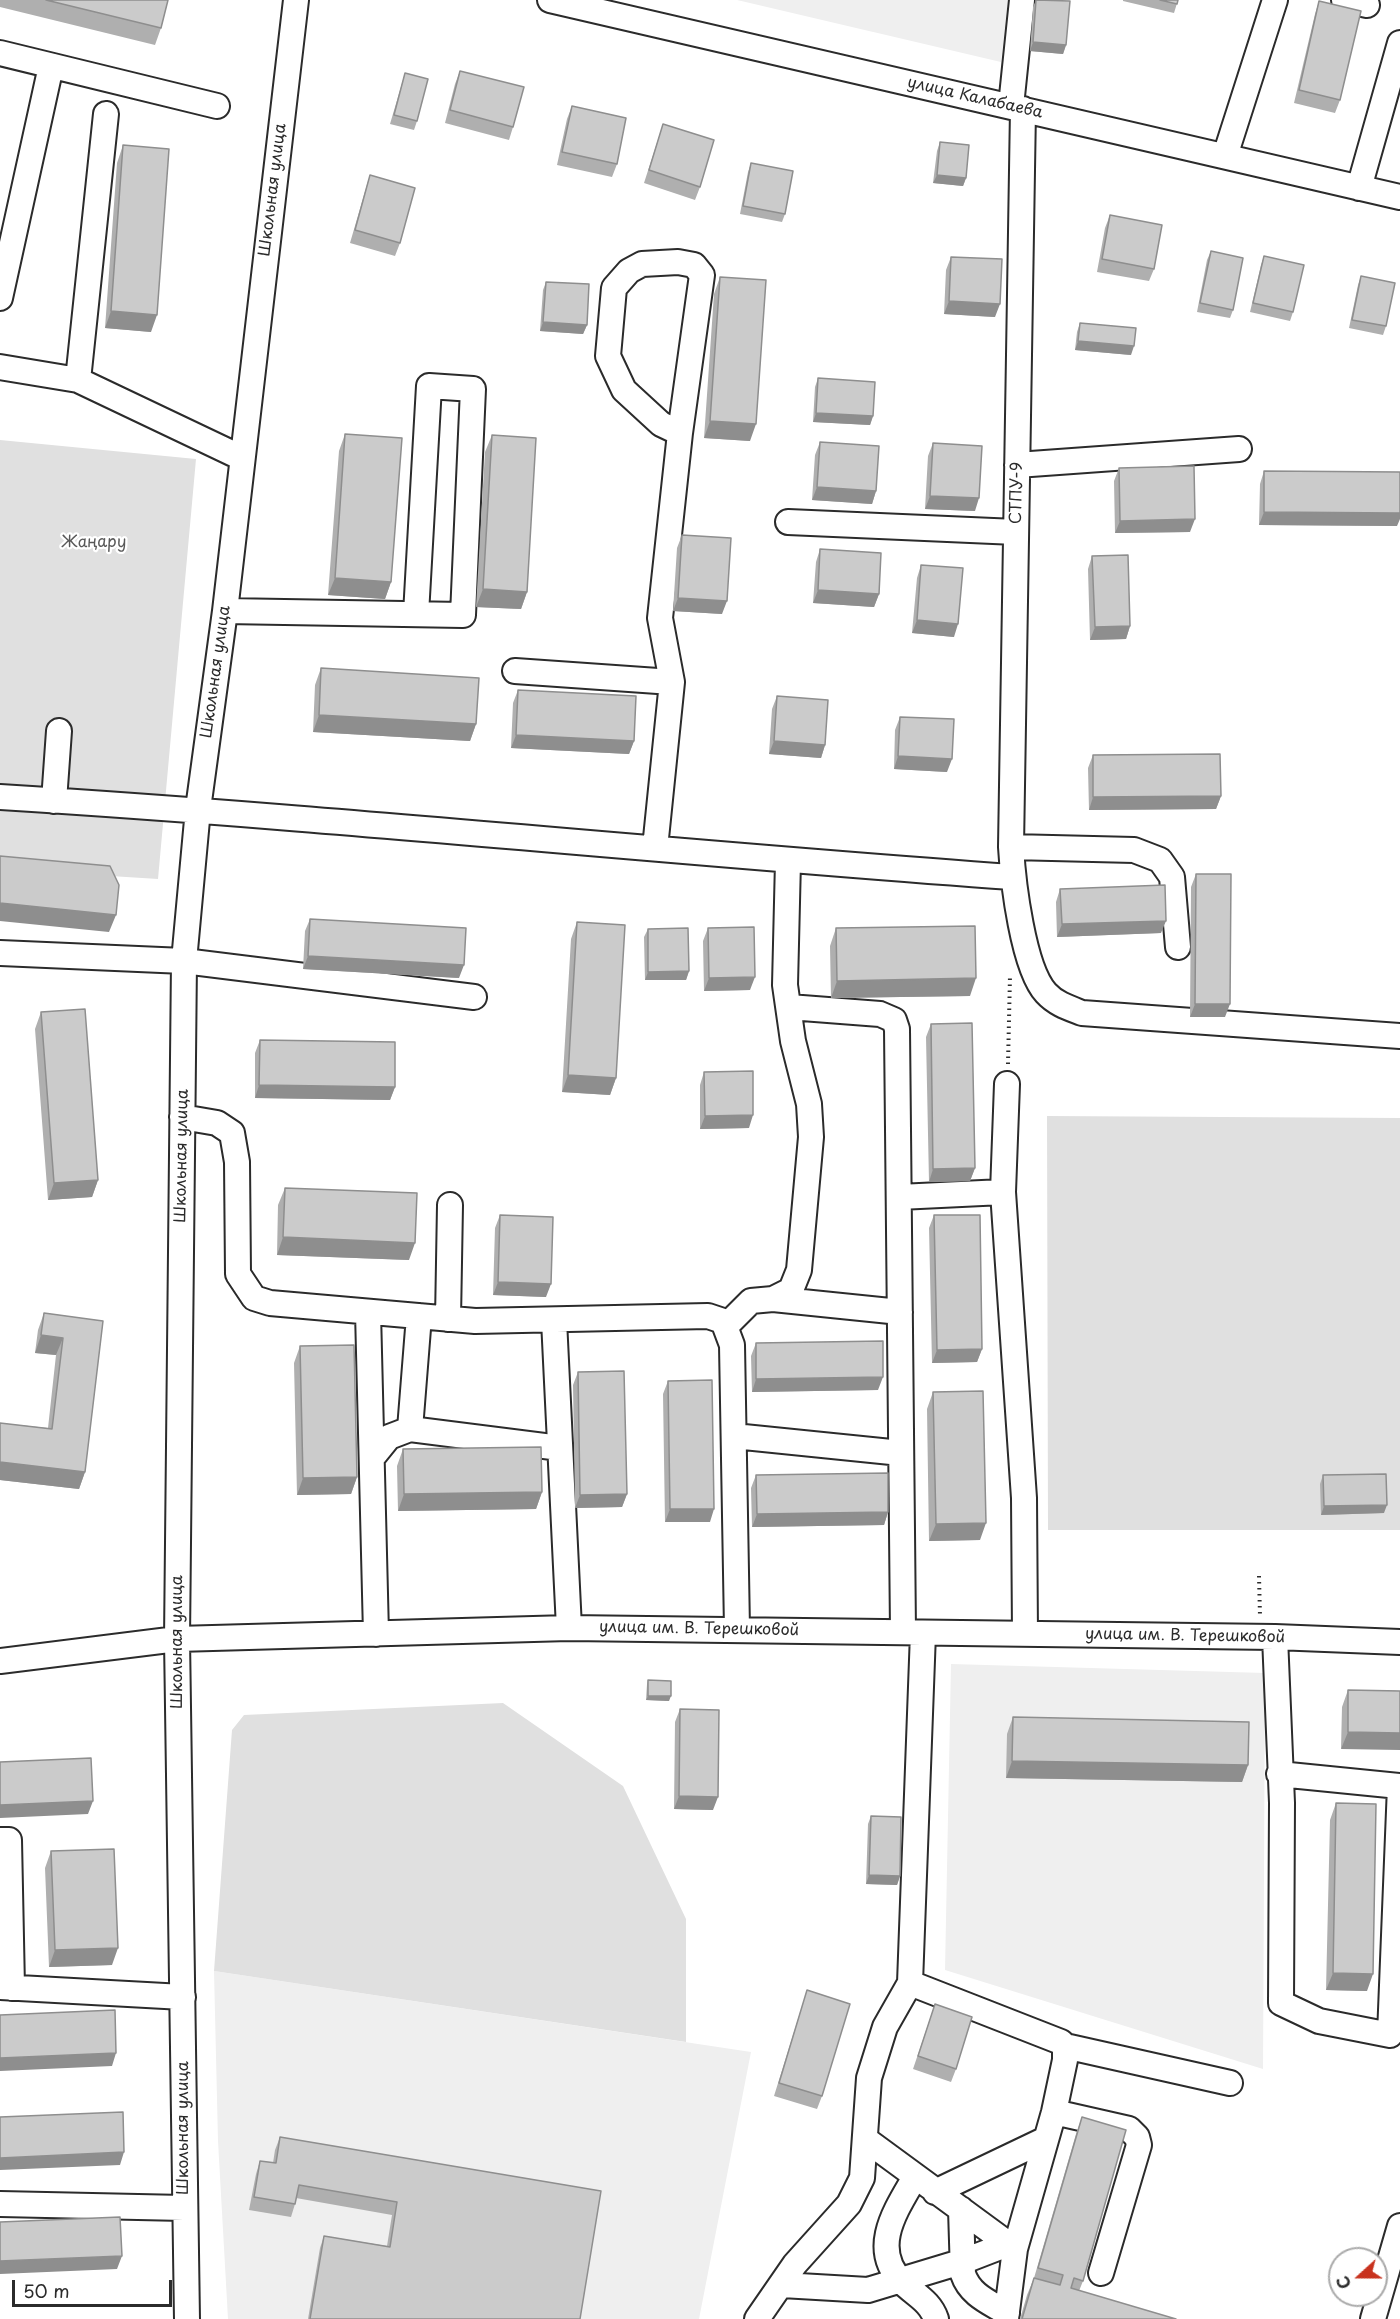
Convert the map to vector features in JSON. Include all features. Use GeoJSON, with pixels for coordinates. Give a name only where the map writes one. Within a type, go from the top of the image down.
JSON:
{"type":"FeatureCollection","features":[{"type":"Feature","properties":{"kind":"street","name":"Школьная улица"},"geometry":{"type":"LineString","coordinates":[[187,2319],[177,1639],[184,961],[198,809],[225,611],[296,0]]}},
{"type":"Feature","properties":{"kind":"street","name":"улица Калабаева"},"geometry":{"type":"LineString","coordinates":[[550,0],[1400,197]]}},
{"type":"Feature","properties":{"kind":"street","name":"СТПУ-9"},"geometry":{"type":"LineString","coordinates":[[1022,0],[1017,108],[1017,465],[1011,847],[1012,877],[1033,971],[1045,992],[1058,1004],[1082,1013],[1400,1036]]}},
{"type":"Feature","properties":{"kind":"street"},"geometry":{"type":"LineString","coordinates":[[1225,156],[1275,0]]}},
{"type":"Feature","properties":{"kind":"street"},"geometry":{"type":"LineString","coordinates":[[1344,0],[1367,5]]}},
{"type":"Feature","properties":{"kind":"street"},"geometry":{"type":"LineString","coordinates":[[1359,188],[1400,43]]}},
{"type":"Feature","properties":{"kind":"street"},"geometry":{"type":"LineString","coordinates":[[0,53],[217,106]]}},
{"type":"Feature","properties":{"kind":"street"},"geometry":{"type":"LineString","coordinates":[[0,298],[51,66]]}},
{"type":"Feature","properties":{"kind":"street"},"geometry":{"type":"LineString","coordinates":[[78,380],[106,114]]}},
{"type":"Feature","properties":{"kind":"street"},"geometry":{"type":"LineString","coordinates":[[655,848],[672,682],[660,618],[680,433],[702,275],[694,265],[678,262],[642,264],[629,271],[614,288],[608,356],[624,390],[661,424],[680,433]]}},
{"type":"Feature","properties":{"kind":"street"},"geometry":{"type":"LineString","coordinates":[[0,367],[78,380],[242,458]]}},
{"type":"Feature","properties":{"kind":"street"},"geometry":{"type":"LineString","coordinates":[[225,611],[463,615],[473,389],[429,386],[416,614]]}},
{"type":"Feature","properties":{"kind":"street"},"geometry":{"type":"LineString","coordinates":[[1017,465],[1239,449]]}},
{"type":"Feature","properties":{"kind":"street"},"geometry":{"type":"LineString","coordinates":[[788,522],[1016,532]]}},
{"type":"Feature","properties":{"kind":"street"},"geometry":{"type":"LineString","coordinates":[[515,671],[672,682]]}},
{"type":"Feature","properties":{"kind":"street"},"geometry":{"type":"LineString","coordinates":[[54,801],[59,731]]}},
{"type":"Feature","properties":{"kind":"street"},"geometry":{"type":"LineString","coordinates":[[0,797],[198,809],[788,861],[1012,877]]}},
{"type":"Feature","properties":{"kind":"street"},"geometry":{"type":"LineString","coordinates":[[1011,847],[1134,850],[1160,860],[1172,877],[1178,947]]}},
{"type":"Feature","properties":{"kind":"street"},"geometry":{"type":"LineString","coordinates":[[726,1326],[745,1305],[773,1299],[791,1290],[799,1270],[811,1137],[808,1104],[785,985],[788,861]]}},
{"type":"Feature","properties":{"kind":"street"},"geometry":{"type":"LineString","coordinates":[[0,952],[184,961],[474,997]]}},
{"type":"Feature","properties":{"kind":"street"},"geometry":{"type":"LineString","coordinates":[[757,2319],[795,2264],[849,2204],[862,2178],[869,2078],[885,2027],[910,1983],[913,1633],[902,1453],[897,1029],[894,1020],[880,1014],[789,1007]]}},
{"type":"Feature","properties":{"kind":"street"},"geometry":{"type":"LineString","coordinates":[[1007,1084],[1003,1192],[1024,1498],[1025,1634]]}},
{"type":"Feature","properties":{"kind":"street"},"geometry":{"type":"LineString","coordinates":[[182,1117],[217,1123],[232,1133],[237,1162],[238,1274],[254,1299],[270,1303],[475,1321],[708,1316],[718,1318],[726,1326],[732,1345],[737,1629]]}},
{"type":"Feature","properties":{"kind":"street"},"geometry":{"type":"LineString","coordinates":[[899,1197],[1003,1192]]}},
{"type":"Feature","properties":{"kind":"street"},"geometry":{"type":"LineString","coordinates":[[448,1319],[450,1205]]}},
{"type":"Feature","properties":{"kind":"street"},"geometry":{"type":"LineString","coordinates":[[773,1299],[900,1312]]}},
{"type":"Feature","properties":{"kind":"street"},"geometry":{"type":"LineString","coordinates":[[368,1312],[376,1634]]}},
{"type":"Feature","properties":{"kind":"street"},"geometry":{"type":"LineString","coordinates":[[410,1430],[419,1316]]}},
{"type":"Feature","properties":{"kind":"street"},"geometry":{"type":"LineString","coordinates":[[554,1320],[569,1628]]}},
{"type":"Feature","properties":{"kind":"street"},"geometry":{"type":"LineString","coordinates":[[372,1458],[388,1437],[410,1430],[560,1448]]}},
{"type":"Feature","properties":{"kind":"street"},"geometry":{"type":"LineString","coordinates":[[734,1436],[902,1453]]}},
{"type":"Feature","properties":{"kind":"street","name":"улица им. В. Терешковой"},"geometry":{"type":"LineString","coordinates":[[0,1661],[177,1639],[569,1628],[1267,1637],[1400,1642]]}},
{"type":"Feature","properties":{"kind":"street"},"geometry":{"type":"LineString","coordinates":[[1267,1637],[1279,1774],[1282,1803],[1281,2003],[1319,2021],[1395,2030],[1399,1786],[1279,1774]]}},
{"type":"Feature","properties":{"kind":"street"},"geometry":{"type":"LineString","coordinates":[[0,1840],[9,1840],[6,1988],[183,1997]]}},
{"type":"Feature","properties":{"kind":"street"},"geometry":{"type":"LineString","coordinates":[[910,1983],[1061,2042],[1065,2046],[1230,2082]]}},
{"type":"Feature","properties":{"kind":"street"},"geometry":{"type":"LineString","coordinates":[[1006,2316],[1011,2247],[1054,2112],[1065,2060],[1065,2046]]}},
{"type":"Feature","properties":{"kind":"street"},"geometry":{"type":"LineString","coordinates":[[1054,2112],[1129,2129],[1137,2137],[1139,2145],[1101,2273]]}},
{"type":"Feature","properties":{"kind":"street"},"geometry":{"type":"LineString","coordinates":[[865,2139],[1011,2247]]}},
{"type":"Feature","properties":{"kind":"street"},"geometry":{"type":"LineString","coordinates":[[934,2192],[1046,2139]]}},
{"type":"Feature","properties":{"kind":"street"},"geometry":{"type":"LineString","coordinates":[[915,2177],[898,2207],[884,2242],[891,2264],[901,2281],[929,2304],[936,2319]]}},
{"type":"Feature","properties":{"kind":"street"},"geometry":{"type":"LineString","coordinates":[[0,2204],[184,2208]]}},
{"type":"Feature","properties":{"kind":"street"},"geometry":{"type":"LineString","coordinates":[[962,2209],[963,2274],[972,2291],[1006,2316]]}},
{"type":"Feature","properties":{"kind":"street"},"geometry":{"type":"LineString","coordinates":[[1373,2319],[1400,2226]]}},
{"type":"Feature","properties":{"kind":"street"},"geometry":{"type":"LineString","coordinates":[[782,2285],[868,2290],[1011,2247]]}},
{"type":"Feature","properties":{"kind":"path"},"geometry":{"type":"LineString","coordinates":[[1007,1084],[1010,972]]}},
{"type":"Feature","properties":{"kind":"path"},"geometry":{"type":"LineString","coordinates":[[1259,1576],[1267,1637]]}},
{"type":"Feature","properties":{"kind":"shaded area"},"geometry":{"type":"Polygon","coordinates":[[[737,0],[1008,0],[1001,62],[737,0]]]}},
{"type":"Feature","properties":{"kind":"shaded area"},"geometry":{"type":"Polygon","coordinates":[[[951,1664],[1265,1673],[1263,2069],[945,1970],[951,1664]]]}},
{"type":"Feature","properties":{"kind":"shaded area"},"geometry":{"type":"Polygon","coordinates":[[[214,1971],[751,2052],[699,2319],[228,2319],[218,2141],[214,1971]]]}},
{"type":"Feature","properties":{"kind":"green space","name":"Жаңару"},"geometry":{"type":"Polygon","coordinates":[[[0,440],[196,459],[158,879],[0,869],[0,440]]]}},
{"type":"Feature","properties":{"kind":"green space"},"geometry":{"type":"Polygon","coordinates":[[[1047,1116],[1400,1118],[1400,1530],[1048,1530],[1047,1116]]]}},
{"type":"Feature","properties":{"kind":"green space"},"geometry":{"type":"Polygon","coordinates":[[[503,1703],[623,1786],[686,1919],[686,2042],[214,1971],[232,1730],[244,1715],[503,1703]]]}},
{"type":"Feature","properties":{"kind":"building"},"geometry":{"type":"Polygon","coordinates":[[[46,0],[168,0],[161,28],[46,0]]]}},
{"type":"Feature","properties":{"kind":"building"},"geometry":{"type":"Polygon","coordinates":[[[1036,0],[1070,1],[1066,45],[1033,42],[1036,0]]]}},
{"type":"Feature","properties":{"kind":"building"},"geometry":{"type":"Polygon","coordinates":[[[1160,0],[1178,0],[1177,4],[1160,0]]]}},
{"type":"Feature","properties":{"kind":"building"},"geometry":{"type":"Polygon","coordinates":[[[1319,1],[1361,11],[1340,100],[1299,90],[1319,1]]]}},
{"type":"Feature","properties":{"kind":"building"},"geometry":{"type":"Polygon","coordinates":[[[460,71],[524,87],[513,127],[450,110],[460,71]]]}},
{"type":"Feature","properties":{"kind":"building"},"geometry":{"type":"Polygon","coordinates":[[[405,73],[428,79],[417,121],[394,115],[405,73]]]}},
{"type":"Feature","properties":{"kind":"building"},"geometry":{"type":"Polygon","coordinates":[[[572,106],[626,118],[617,164],[562,152],[572,106]]]}},
{"type":"Feature","properties":{"kind":"building"},"geometry":{"type":"Polygon","coordinates":[[[663,124],[714,140],[700,187],[649,170],[663,124]]]}},
{"type":"Feature","properties":{"kind":"building"},"geometry":{"type":"Polygon","coordinates":[[[940,142],[969,145],[966,178],[937,175],[940,142]]]}},
{"type":"Feature","properties":{"kind":"building"},"geometry":{"type":"Polygon","coordinates":[[[123,145],[169,149],[157,315],[111,311],[123,145]]]}},
{"type":"Feature","properties":{"kind":"building"},"geometry":{"type":"Polygon","coordinates":[[[751,163],[793,171],[785,214],[743,206],[751,163]]]}},
{"type":"Feature","properties":{"kind":"building"},"geometry":{"type":"Polygon","coordinates":[[[370,175],[415,188],[400,243],[355,230],[370,175]]]}},
{"type":"Feature","properties":{"kind":"building"},"geometry":{"type":"Polygon","coordinates":[[[1110,215],[1162,225],[1154,269],[1102,259],[1110,215]]]}},
{"type":"Feature","properties":{"kind":"building"},"geometry":{"type":"Polygon","coordinates":[[[1211,251],[1243,258],[1233,310],[1200,303],[1211,251]]]}},
{"type":"Feature","properties":{"kind":"building"},"geometry":{"type":"Polygon","coordinates":[[[1264,256],[1304,265],[1293,312],[1253,303],[1264,256]]]}},
{"type":"Feature","properties":{"kind":"building"},"geometry":{"type":"Polygon","coordinates":[[[951,257],[1002,259],[1000,304],[949,301],[951,257]]]}},
{"type":"Feature","properties":{"kind":"building"},"geometry":{"type":"Polygon","coordinates":[[[1361,276],[1395,283],[1386,326],[1352,320],[1361,276]]]}},
{"type":"Feature","properties":{"kind":"building"},"geometry":{"type":"Polygon","coordinates":[[[720,277],[766,280],[756,424],[710,421],[720,277]]]}},
{"type":"Feature","properties":{"kind":"building"},"geometry":{"type":"Polygon","coordinates":[[[546,282],[589,284],[587,325],[543,322],[546,282]]]}},
{"type":"Feature","properties":{"kind":"building"},"geometry":{"type":"Polygon","coordinates":[[[1080,323],[1136,328],[1134,346],[1078,341],[1080,323]]]}},
{"type":"Feature","properties":{"kind":"building"},"geometry":{"type":"Polygon","coordinates":[[[818,378],[875,382],[873,416],[816,413],[818,378]]]}},
{"type":"Feature","properties":{"kind":"building"},"geometry":{"type":"Polygon","coordinates":[[[345,434],[402,438],[391,582],[335,578],[345,434]]]}},
{"type":"Feature","properties":{"kind":"building"},"geometry":{"type":"Polygon","coordinates":[[[492,435],[536,438],[527,592],[483,589],[492,435]]]}},
{"type":"Feature","properties":{"kind":"building"},"geometry":{"type":"Polygon","coordinates":[[[820,442],[879,446],[876,491],[817,487],[820,442]]]}},
{"type":"Feature","properties":{"kind":"building"},"geometry":{"type":"Polygon","coordinates":[[[933,443],[982,446],[979,498],[930,496],[933,443]]]}},
{"type":"Feature","properties":{"kind":"building"},"geometry":{"type":"Polygon","coordinates":[[[1194,466],[1195,519],[1120,521],[1119,468],[1194,466]]]}},
{"type":"Feature","properties":{"kind":"building"},"geometry":{"type":"Polygon","coordinates":[[[1264,471],[1400,472],[1400,513],[1264,512],[1264,471]]]}},
{"type":"Feature","properties":{"kind":"building"},"geometry":{"type":"Polygon","coordinates":[[[682,535],[731,538],[727,601],[678,598],[682,535]]]}},
{"type":"Feature","properties":{"kind":"building"},"geometry":{"type":"Polygon","coordinates":[[[820,549],[881,553],[879,594],[818,590],[820,549]]]}},
{"type":"Feature","properties":{"kind":"building"},"geometry":{"type":"Polygon","coordinates":[[[1128,555],[1130,626],[1095,627],[1092,556],[1128,555]]]}},
{"type":"Feature","properties":{"kind":"building"},"geometry":{"type":"Polygon","coordinates":[[[921,565],[963,568],[958,624],[917,620],[921,565]]]}},
{"type":"Feature","properties":{"kind":"building"},"geometry":{"type":"Polygon","coordinates":[[[321,668],[479,678],[476,724],[319,715],[321,668]]]}},
{"type":"Feature","properties":{"kind":"building"},"geometry":{"type":"Polygon","coordinates":[[[518,690],[636,696],[634,741],[516,735],[518,690]]]}},
{"type":"Feature","properties":{"kind":"building"},"geometry":{"type":"Polygon","coordinates":[[[777,696],[828,700],[825,745],[774,741],[777,696]]]}},
{"type":"Feature","properties":{"kind":"building"},"geometry":{"type":"Polygon","coordinates":[[[900,717],[954,719],[952,759],[898,756],[900,717]]]}},
{"type":"Feature","properties":{"kind":"building"},"geometry":{"type":"Polygon","coordinates":[[[1220,754],[1221,796],[1093,797],[1093,755],[1220,754]]]}},
{"type":"Feature","properties":{"kind":"building"},"geometry":{"type":"Polygon","coordinates":[[[0,856],[110,866],[119,885],[116,915],[0,903],[0,856]]]}},
{"type":"Feature","properties":{"kind":"building"},"geometry":{"type":"Polygon","coordinates":[[[1196,874],[1231,874],[1230,1004],[1195,1004],[1196,874]]]}},
{"type":"Feature","properties":{"kind":"building"},"geometry":{"type":"Polygon","coordinates":[[[1165,885],[1166,921],[1062,924],[1060,889],[1165,885]]]}},
{"type":"Feature","properties":{"kind":"building"},"geometry":{"type":"Polygon","coordinates":[[[310,919],[466,928],[464,965],[308,956],[310,919]]]}},
{"type":"Feature","properties":{"kind":"building"},"geometry":{"type":"Polygon","coordinates":[[[577,922],[625,925],[616,1078],[568,1075],[577,922]]]}},
{"type":"Feature","properties":{"kind":"building"},"geometry":{"type":"Polygon","coordinates":[[[975,926],[976,978],[837,981],[836,928],[975,926]]]}},
{"type":"Feature","properties":{"kind":"building"},"geometry":{"type":"Polygon","coordinates":[[[754,927],[755,977],[709,978],[708,928],[754,927]]]}},
{"type":"Feature","properties":{"kind":"building"},"geometry":{"type":"Polygon","coordinates":[[[688,928],[689,971],[648,972],[648,929],[688,928]]]}},
{"type":"Feature","properties":{"kind":"building"},"geometry":{"type":"Polygon","coordinates":[[[85,1009],[98,1180],[54,1183],[41,1012],[85,1009]]]}},
{"type":"Feature","properties":{"kind":"building"},"geometry":{"type":"Polygon","coordinates":[[[972,1023],[975,1168],[933,1169],[931,1024],[972,1023]]]}},
{"type":"Feature","properties":{"kind":"building"},"geometry":{"type":"Polygon","coordinates":[[[260,1040],[395,1042],[395,1087],[259,1085],[260,1040]]]}},
{"type":"Feature","properties":{"kind":"building"},"geometry":{"type":"Polygon","coordinates":[[[753,1071],[753,1115],[705,1116],[704,1072],[753,1071]]]}},
{"type":"Feature","properties":{"kind":"building"},"geometry":{"type":"Polygon","coordinates":[[[285,1188],[417,1193],[415,1243],[283,1237],[285,1188]]]}},
{"type":"Feature","properties":{"kind":"building"},"geometry":{"type":"Polygon","coordinates":[[[500,1215],[553,1217],[551,1284],[498,1282],[500,1215]]]}},
{"type":"Feature","properties":{"kind":"building"},"geometry":{"type":"Polygon","coordinates":[[[934,1215],[980,1215],[982,1349],[937,1350],[934,1215]]]}},
{"type":"Feature","properties":{"kind":"building"},"geometry":{"type":"Polygon","coordinates":[[[44,1313],[103,1321],[85,1472],[0,1462],[0,1423],[52,1429],[63,1338],[41,1335],[44,1313]]]}},
{"type":"Feature","properties":{"kind":"building"},"geometry":{"type":"Polygon","coordinates":[[[883,1341],[883,1377],[756,1379],[756,1343],[883,1341]]]}},
{"type":"Feature","properties":{"kind":"building"},"geometry":{"type":"Polygon","coordinates":[[[354,1345],[357,1477],[303,1478],[300,1346],[354,1345]]]}},
{"type":"Feature","properties":{"kind":"building"},"geometry":{"type":"Polygon","coordinates":[[[624,1371],[627,1494],[580,1495],[578,1372],[624,1371]]]}},
{"type":"Feature","properties":{"kind":"building"},"geometry":{"type":"Polygon","coordinates":[[[712,1380],[714,1509],[670,1509],[668,1381],[712,1380]]]}},
{"type":"Feature","properties":{"kind":"building"},"geometry":{"type":"Polygon","coordinates":[[[983,1391],[986,1523],[936,1524],[933,1392],[983,1391]]]}},
{"type":"Feature","properties":{"kind":"building"},"geometry":{"type":"Polygon","coordinates":[[[541,1447],[542,1492],[404,1494],[403,1449],[541,1447]]]}},
{"type":"Feature","properties":{"kind":"building"},"geometry":{"type":"Polygon","coordinates":[[[888,1473],[888,1512],[757,1514],[756,1475],[888,1473]]]}},
{"type":"Feature","properties":{"kind":"building"},"geometry":{"type":"Polygon","coordinates":[[[1386,1474],[1387,1505],[1324,1506],[1323,1475],[1386,1474]]]}},
{"type":"Feature","properties":{"kind":"building"},"geometry":{"type":"Polygon","coordinates":[[[648,1680],[671,1681],[671,1696],[648,1696],[648,1680]]]}},
{"type":"Feature","properties":{"kind":"building"},"geometry":{"type":"Polygon","coordinates":[[[1348,1690],[1400,1691],[1400,1733],[1348,1732],[1348,1690]]]}},
{"type":"Feature","properties":{"kind":"building"},"geometry":{"type":"Polygon","coordinates":[[[680,1709],[719,1710],[718,1797],[679,1796],[680,1709]]]}},
{"type":"Feature","properties":{"kind":"building"},"geometry":{"type":"Polygon","coordinates":[[[1013,1717],[1249,1722],[1248,1765],[1012,1761],[1013,1717]]]}},
{"type":"Feature","properties":{"kind":"building"},"geometry":{"type":"Polygon","coordinates":[[[91,1758],[93,1801],[0,1805],[0,1762],[91,1758]]]}},
{"type":"Feature","properties":{"kind":"building"},"geometry":{"type":"Polygon","coordinates":[[[1336,1803],[1376,1804],[1373,1974],[1333,1973],[1336,1803]]]}},
{"type":"Feature","properties":{"kind":"building"},"geometry":{"type":"Polygon","coordinates":[[[871,1816],[901,1817],[900,1876],[869,1875],[871,1816]]]}},
{"type":"Feature","properties":{"kind":"building"},"geometry":{"type":"Polygon","coordinates":[[[114,1849],[118,1948],[55,1950],[51,1851],[114,1849]]]}},
{"type":"Feature","properties":{"kind":"building"},"geometry":{"type":"Polygon","coordinates":[[[807,1990],[850,2004],[822,2096],[779,2083],[807,1990]]]}},
{"type":"Feature","properties":{"kind":"building"},"geometry":{"type":"Polygon","coordinates":[[[935,2004],[972,2017],[956,2069],[918,2056],[935,2004]]]}},
{"type":"Feature","properties":{"kind":"building"},"geometry":{"type":"Polygon","coordinates":[[[115,2010],[116,2053],[0,2058],[0,2015],[115,2010]]]}},
{"type":"Feature","properties":{"kind":"building"},"geometry":{"type":"Polygon","coordinates":[[[123,2112],[124,2152],[0,2158],[0,2117],[123,2112]]]}},
{"type":"Feature","properties":{"kind":"building"},"geometry":{"type":"Polygon","coordinates":[[[1082,2117],[1126,2130],[1083,2281],[1074,2278],[1071,2288],[1176,2319],[1022,2319],[1034,2278],[1060,2285],[1063,2275],[1038,2268],[1082,2117]]]}},
{"type":"Feature","properties":{"kind":"building"},"geometry":{"type":"Polygon","coordinates":[[[280,2137],[601,2191],[580,2319],[310,2319],[324,2236],[390,2247],[397,2202],[299,2185],[295,2204],[254,2197],[260,2161],[276,2163],[280,2137]]]}},
{"type":"Feature","properties":{"kind":"building"},"geometry":{"type":"Polygon","coordinates":[[[120,2217],[122,2256],[0,2261],[0,2222],[120,2217]]]}}]}
